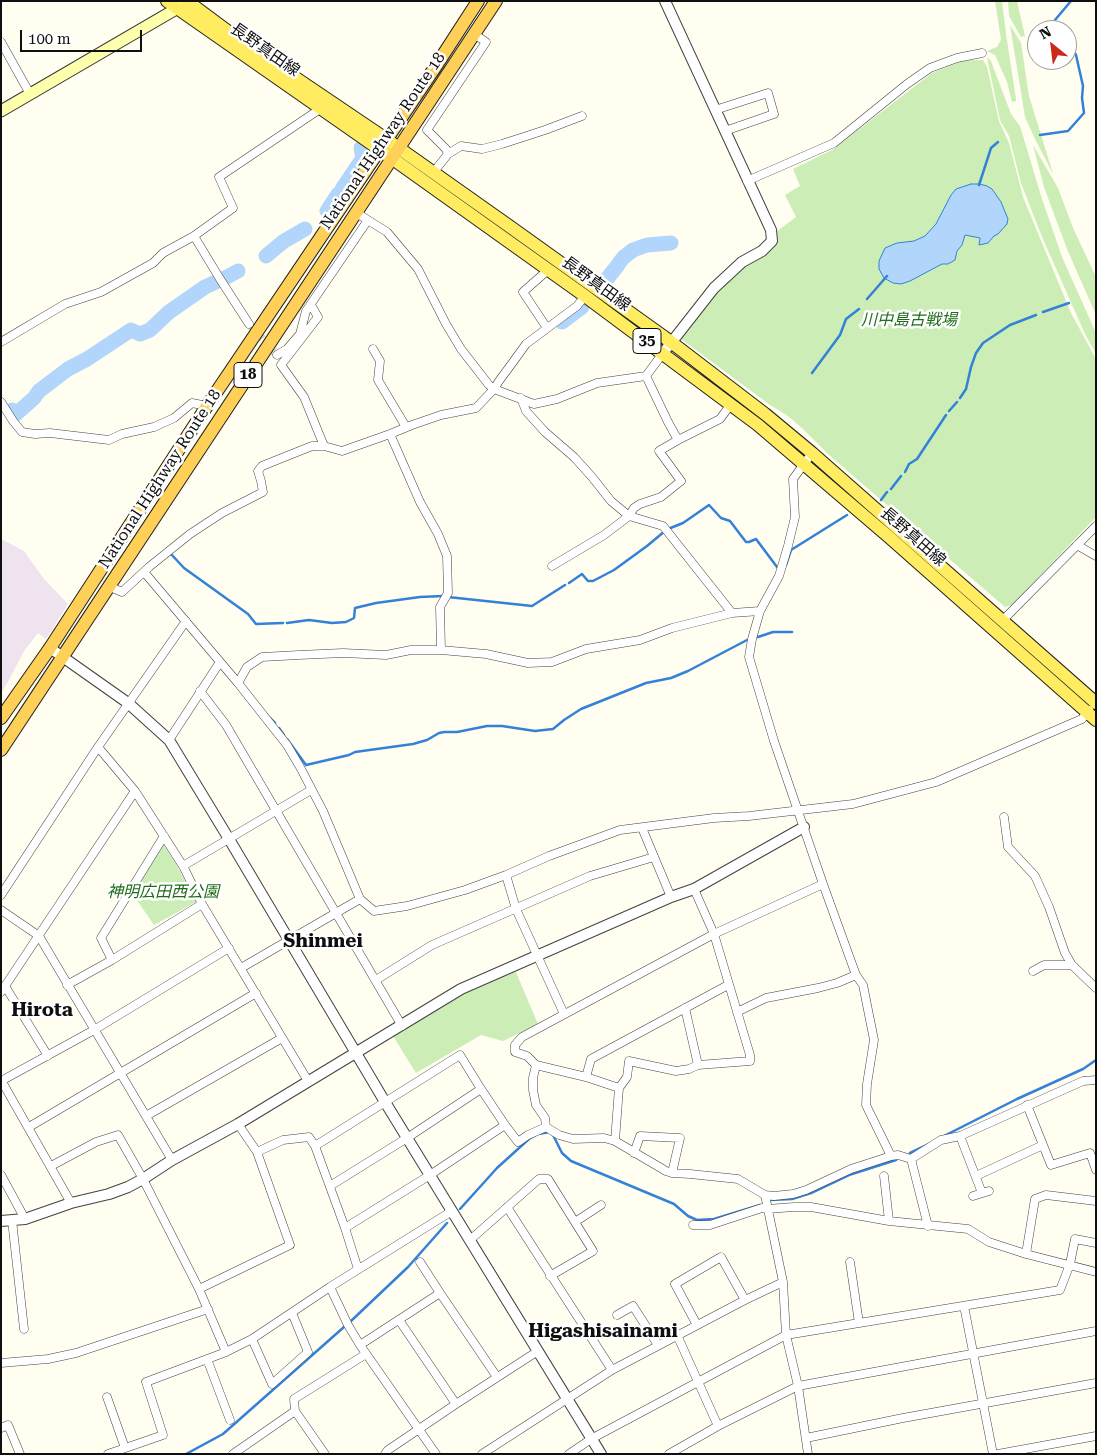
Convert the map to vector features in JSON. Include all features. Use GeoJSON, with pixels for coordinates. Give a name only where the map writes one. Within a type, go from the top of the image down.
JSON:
{"type":"FeatureCollection","features":[{"type":"Feature","properties":{"kind":"highway","name":"National Highway Route 18"},"geometry":{"type":"LineString","coordinates":[[1,718],[50,648],[207,406],[478,1]]}},
{"type":"Feature","properties":{"kind":"highway","name":"National Highway Route 18"},"geometry":{"type":"LineString","coordinates":[[1,750],[496,1]]}},
{"type":"Feature","properties":{"kind":"main road","name":"長野真田線"},"geometry":{"type":"LineString","coordinates":[[182,3],[241,41],[383,144],[548,270],[731,404],[804,463],[988,624],[1093,710]]}},
{"type":"Feature","properties":{"kind":"main road","name":"長野真田線"},"geometry":{"type":"LineString","coordinates":[[182,3],[320,109],[383,144]]}},
{"type":"Feature","properties":{"kind":"main road"},"geometry":{"type":"LineString","coordinates":[[1,111],[182,3]]}},
{"type":"Feature","properties":{"kind":"main road","name":"長野真田線"},"geometry":{"type":"LineString","coordinates":[[395,154],[433,173],[671,342],[765,414],[812,453],[1002,621],[1093,710]]}},
{"type":"Feature","properties":{"kind":"street"},"geometry":{"type":"LineString","coordinates":[[355,212],[387,232],[418,269],[460,349],[489,386],[494,389],[534,404],[556,399],[597,383],[646,376],[714,288],[742,262],[762,251],[772,241],[771,230],[665,1]]}},
{"type":"Feature","properties":{"kind":"street"},"geometry":{"type":"LineString","coordinates":[[448,154],[446,149],[427,130],[486,42],[474,34]]}},
{"type":"Feature","properties":{"kind":"street"},"geometry":{"type":"LineString","coordinates":[[1,42],[30,94]]}},
{"type":"Feature","properties":{"kind":"street"},"geometry":{"type":"LineString","coordinates":[[748,181],[834,143],[906,84],[930,68],[957,58],[982,53]]}},
{"type":"Feature","properties":{"kind":"street"},"geometry":{"type":"LineString","coordinates":[[715,110],[768,93],[774,114],[725,131]]}},
{"type":"Feature","properties":{"kind":"street"},"geometry":{"type":"LineString","coordinates":[[1,342],[65,304],[100,292],[153,263],[163,253],[194,236],[233,208],[219,177],[320,109]]}},
{"type":"Feature","properties":{"kind":"street"},"geometry":{"type":"LineString","coordinates":[[433,173],[448,154],[460,146],[482,149],[502,144],[582,116]]}},
{"type":"Feature","properties":{"kind":"street"},"geometry":{"type":"LineString","coordinates":[[277,355],[287,349],[300,334],[306,311],[368,220]]}},
{"type":"Feature","properties":{"kind":"street"},"geometry":{"type":"LineString","coordinates":[[194,236],[249,324]]}},
{"type":"Feature","properties":{"kind":"street"},"geometry":{"type":"LineString","coordinates":[[546,328],[523,292],[548,270]]}},
{"type":"Feature","properties":{"kind":"street"},"geometry":{"type":"LineString","coordinates":[[108,586],[122,592],[190,534],[222,513],[263,492],[258,472],[262,466],[312,446],[324,446],[342,452],[440,415],[476,408],[494,389],[526,344],[577,306],[585,296]]}},
{"type":"Feature","properties":{"kind":"street"},"geometry":{"type":"LineString","coordinates":[[311,305],[318,317],[281,365],[304,397],[324,446]]}},
{"type":"Feature","properties":{"kind":"street"},"geometry":{"type":"LineString","coordinates":[[373,349],[380,361],[378,380],[406,427]]}},
{"type":"Feature","properties":{"kind":"street"},"geometry":{"type":"LineString","coordinates":[[646,376],[678,440]]}},
{"type":"Feature","properties":{"kind":"street"},"geometry":{"type":"LineString","coordinates":[[521,398],[526,411],[545,432],[574,457],[611,500],[629,516],[663,526],[732,613]]}},
{"type":"Feature","properties":{"kind":"street"},"geometry":{"type":"LineString","coordinates":[[1,402],[12,421],[22,432],[35,434],[50,433],[109,440],[122,434],[154,427],[174,418],[192,403],[207,406]]}},
{"type":"Feature","properties":{"kind":"street"},"geometry":{"type":"LineString","coordinates":[[552,566],[604,536],[629,516],[634,508],[661,497],[681,481],[659,451],[720,419],[731,404]]}},
{"type":"Feature","properties":{"kind":"street"},"geometry":{"type":"LineString","coordinates":[[390,434],[420,502],[438,534],[447,556],[448,593],[440,607],[441,650]]}},
{"type":"Feature","properties":{"kind":"street"},"geometry":{"type":"LineString","coordinates":[[812,453],[793,479],[795,517],[788,546],[779,576],[760,611],[752,638],[749,657],[774,741],[823,884],[856,975],[863,985],[874,1040],[867,1084],[866,1106],[890,1156]]}},
{"type":"Feature","properties":{"kind":"street"},"geometry":{"type":"LineString","coordinates":[[1002,621],[1096,526]]}},
{"type":"Feature","properties":{"kind":"street"},"geometry":{"type":"LineString","coordinates":[[1077,545],[1096,556]]}},
{"type":"Feature","properties":{"kind":"street"},"geometry":{"type":"LineString","coordinates":[[144,572],[238,683],[287,745],[323,811],[360,899],[374,911],[407,906],[465,890],[620,830],[714,818],[749,816],[853,804],[936,782],[1082,719],[1093,710]]}},
{"type":"Feature","properties":{"kind":"street"},"geometry":{"type":"LineString","coordinates":[[238,683],[247,668],[262,657],[343,652],[386,655],[411,650],[441,650],[486,654],[528,663],[552,662],[586,649],[640,640],[672,628],[732,613],[760,611]]}},
{"type":"Feature","properties":{"kind":"street"},"geometry":{"type":"LineString","coordinates":[[1,894],[128,702],[186,621]]}},
{"type":"Feature","properties":{"kind":"street"},"geometry":{"type":"LineString","coordinates":[[50,648],[128,702],[169,740],[355,1053],[601,1454]]}},
{"type":"Feature","properties":{"kind":"street"},"geometry":{"type":"LineString","coordinates":[[169,740],[220,662]]}},
{"type":"Feature","properties":{"kind":"street"},"geometry":{"type":"LineString","coordinates":[[200,691],[226,725],[402,1026]]}},
{"type":"Feature","properties":{"kind":"street"},"geometry":{"type":"LineString","coordinates":[[98,747],[135,790],[183,866],[202,904],[308,1080]]}},
{"type":"Feature","properties":{"kind":"street"},"geometry":{"type":"LineString","coordinates":[[48,1056],[3,989],[135,790]]}},
{"type":"Feature","properties":{"kind":"street"},"geometry":{"type":"LineString","coordinates":[[183,866],[311,790]]}},
{"type":"Feature","properties":{"kind":"street"},"geometry":{"type":"LineString","coordinates":[[1004,817],[1008,847],[1035,876],[1072,965],[1096,988]]}},
{"type":"Feature","properties":{"kind":"street"},"geometry":{"type":"LineString","coordinates":[[24,1329],[6,1221],[25,1219],[71,1203],[109,1194],[128,1187],[172,1160],[238,1124],[461,989],[694,888],[804,827]]}},
{"type":"Feature","properties":{"kind":"street"},"geometry":{"type":"LineString","coordinates":[[642,828],[671,897]]}},
{"type":"Feature","properties":{"kind":"street"},"geometry":{"type":"LineString","coordinates":[[112,960],[101,938],[164,836]]}},
{"type":"Feature","properties":{"kind":"street"},"geometry":{"type":"LineString","coordinates":[[376,980],[432,945],[590,876],[654,857]]}},
{"type":"Feature","properties":{"kind":"street"},"geometry":{"type":"LineString","coordinates":[[506,875],[516,909],[564,1014]]}},
{"type":"Feature","properties":{"kind":"street"},"geometry":{"type":"LineString","coordinates":[[619,1088],[586,1077],[536,1065],[527,1056],[515,1052],[515,1044],[522,1037],[714,934],[823,884]]}},
{"type":"Feature","properties":{"kind":"street"},"geometry":{"type":"LineString","coordinates":[[614,1141],[619,1088],[627,1077],[629,1062],[676,1071],[698,1065],[750,1061],[750,1055],[714,934],[694,888]]}},
{"type":"Feature","properties":{"kind":"street"},"geometry":{"type":"LineString","coordinates":[[241,968],[360,899]]}},
{"type":"Feature","properties":{"kind":"street"},"geometry":{"type":"LineString","coordinates":[[68,985],[202,904]]}},
{"type":"Feature","properties":{"kind":"street"},"geometry":{"type":"LineString","coordinates":[[1,910],[39,936],[172,1160]]}},
{"type":"Feature","properties":{"kind":"street"},"geometry":{"type":"LineString","coordinates":[[71,1203],[1,1080],[94,1030],[229,948]]}},
{"type":"Feature","properties":{"kind":"street"},"geometry":{"type":"LineString","coordinates":[[1033,971],[1044,965],[1072,965]]}},
{"type":"Feature","properties":{"kind":"street"},"geometry":{"type":"LineString","coordinates":[[737,1012],[766,998],[818,988],[856,975]]}},
{"type":"Feature","properties":{"kind":"street"},"geometry":{"type":"LineString","coordinates":[[586,1077],[591,1059],[728,985]]}},
{"type":"Feature","properties":{"kind":"street"},"geometry":{"type":"LineString","coordinates":[[29,1127],[256,993]]}},
{"type":"Feature","properties":{"kind":"street"},"geometry":{"type":"LineString","coordinates":[[685,1008],[698,1065]]}},
{"type":"Feature","properties":{"kind":"street"},"geometry":{"type":"LineString","coordinates":[[146,1116],[282,1038]]}},
{"type":"Feature","properties":{"kind":"street"},"geometry":{"type":"LineString","coordinates":[[315,1146],[460,1055],[518,1142],[528,1134],[546,1127]]}},
{"type":"Feature","properties":{"kind":"street"},"geometry":{"type":"LineString","coordinates":[[536,1065],[533,1090],[536,1105],[545,1118],[546,1127]]}},
{"type":"Feature","properties":{"kind":"street"},"geometry":{"type":"LineString","coordinates":[[546,1127],[559,1135],[573,1138],[604,1138],[614,1141],[672,1174],[738,1179],[764,1195],[774,1196],[793,1194],[806,1190],[851,1169],[890,1156],[898,1155],[911,1159],[941,1140],[960,1136],[1083,1081],[1096,1080]]}},
{"type":"Feature","properties":{"kind":"street"},"geometry":{"type":"LineString","coordinates":[[330,1186],[481,1089]]}},
{"type":"Feature","properties":{"kind":"street"},"geometry":{"type":"LineString","coordinates":[[1027,1105],[1051,1165],[1090,1153],[1096,1170]]}},
{"type":"Feature","properties":{"kind":"street"},"geometry":{"type":"LineString","coordinates":[[199,1289],[290,1245],[257,1152],[238,1124]]}},
{"type":"Feature","properties":{"kind":"street"},"geometry":{"type":"LineString","coordinates":[[345,1228],[505,1125]]}},
{"type":"Feature","properties":{"kind":"street"},"geometry":{"type":"LineString","coordinates":[[51,1166],[96,1142],[118,1135],[143,1179],[199,1289],[226,1352]]}},
{"type":"Feature","properties":{"kind":"street"},"geometry":{"type":"LineString","coordinates":[[634,1154],[640,1136],[680,1138],[672,1174]]}},
{"type":"Feature","properties":{"kind":"street"},"geometry":{"type":"LineString","coordinates":[[960,1136],[976,1176],[985,1192],[973,1196]]}},
{"type":"Feature","properties":{"kind":"street"},"geometry":{"type":"LineString","coordinates":[[257,1152],[283,1140],[309,1137],[315,1146],[330,1186],[358,1269]]}},
{"type":"Feature","properties":{"kind":"street"},"geometry":{"type":"LineString","coordinates":[[976,1176],[1043,1145]]}},
{"type":"Feature","properties":{"kind":"street"},"geometry":{"type":"LineString","coordinates":[[911,1159],[928,1226]]}},
{"type":"Feature","properties":{"kind":"street"},"geometry":{"type":"LineString","coordinates":[[1,1175],[25,1219]]}},
{"type":"Feature","properties":{"kind":"street"},"geometry":{"type":"LineString","coordinates":[[884,1176],[890,1221]]}},
{"type":"Feature","properties":{"kind":"street"},"geometry":{"type":"LineString","coordinates":[[470,1240],[540,1178],[548,1179],[593,1251],[550,1276]]}},
{"type":"Feature","properties":{"kind":"street"},"geometry":{"type":"LineString","coordinates":[[764,1195],[783,1282],[786,1335],[798,1386],[808,1454]]}},
{"type":"Feature","properties":{"kind":"street"},"geometry":{"type":"LineString","coordinates":[[1026,1254],[1035,1199],[1046,1195],[1096,1201]]}},
{"type":"Feature","properties":{"kind":"street"},"geometry":{"type":"LineString","coordinates":[[575,1222],[601,1205]]}},
{"type":"Feature","properties":{"kind":"street"},"geometry":{"type":"LineString","coordinates":[[507,1207],[612,1370]]}},
{"type":"Feature","properties":{"kind":"street"},"geometry":{"type":"LineString","coordinates":[[693,1225],[710,1225],[762,1208],[767,1210],[811,1207],[890,1221],[968,1229],[989,1242],[1026,1254],[1096,1272]]}},
{"type":"Feature","properties":{"kind":"street"},"geometry":{"type":"LineString","coordinates":[[108,1454],[164,1434],[146,1382],[226,1352],[252,1339],[358,1269],[452,1211]]}},
{"type":"Feature","properties":{"kind":"street"},"geometry":{"type":"LineString","coordinates":[[569,1454],[592,1439],[698,1380],[786,1335],[1060,1290],[1070,1264],[1076,1239],[1096,1243]]}},
{"type":"Feature","properties":{"kind":"street"},"geometry":{"type":"LineString","coordinates":[[697,1325],[675,1284],[721,1257],[745,1300]]}},
{"type":"Feature","properties":{"kind":"street"},"geometry":{"type":"LineString","coordinates":[[420,1262],[497,1377]]}},
{"type":"Feature","properties":{"kind":"street"},"geometry":{"type":"LineString","coordinates":[[850,1262],[859,1323]]}},
{"type":"Feature","properties":{"kind":"street"},"geometry":{"type":"LineString","coordinates":[[482,1454],[612,1370],[783,1282]]}},
{"type":"Feature","properties":{"kind":"street"},"geometry":{"type":"LineString","coordinates":[[330,1287],[360,1345],[436,1454]]}},
{"type":"Feature","properties":{"kind":"street"},"geometry":{"type":"LineString","coordinates":[[360,1345],[440,1293]]}},
{"type":"Feature","properties":{"kind":"street"},"geometry":{"type":"LineString","coordinates":[[617,1314],[633,1306],[658,1345]]}},
{"type":"Feature","properties":{"kind":"street"},"geometry":{"type":"LineString","coordinates":[[964,1306],[993,1454]]}},
{"type":"Feature","properties":{"kind":"street"},"geometry":{"type":"LineString","coordinates":[[1,1363],[48,1359],[76,1353],[208,1309]]}},
{"type":"Feature","properties":{"kind":"street"},"geometry":{"type":"LineString","coordinates":[[252,1339],[272,1384],[308,1352],[292,1313]]}},
{"type":"Feature","properties":{"kind":"street"},"geometry":{"type":"LineString","coordinates":[[399,1320],[456,1404]]}},
{"type":"Feature","properties":{"kind":"street"},"geometry":{"type":"LineString","coordinates":[[669,1454],[718,1426],[798,1386],[1096,1332]]}},
{"type":"Feature","properties":{"kind":"street"},"geometry":{"type":"LineString","coordinates":[[678,1336],[718,1426]]}},
{"type":"Feature","properties":{"kind":"street"},"geometry":{"type":"LineString","coordinates":[[384,1454],[456,1404],[538,1351]]}},
{"type":"Feature","properties":{"kind":"street"},"geometry":{"type":"LineString","coordinates":[[325,1454],[295,1410],[294,1399],[366,1354]]}},
{"type":"Feature","properties":{"kind":"street"},"geometry":{"type":"LineString","coordinates":[[207,1359],[230,1420]]}},
{"type":"Feature","properties":{"kind":"street"},"geometry":{"type":"LineString","coordinates":[[806,1438],[902,1418],[1096,1383]]}},
{"type":"Feature","properties":{"kind":"street"},"geometry":{"type":"LineString","coordinates":[[106,1397],[125,1448]]}},
{"type":"Feature","properties":{"kind":"street"},"geometry":{"type":"LineString","coordinates":[[234,1454],[295,1410]]}},
{"type":"Feature","properties":{"kind":"street"},"geometry":{"type":"LineString","coordinates":[[1,1428],[8,1425],[20,1454]]}},
{"type":"Feature","properties":{"kind":"street"},"geometry":{"type":"LineString","coordinates":[[998,1454],[1096,1436]]}},
{"type":"Feature","properties":{"kind":"shaded area"},"geometry":{"type":"Polygon","coordinates":[[[1,539],[24,551],[44,579],[68,604],[46,639],[38,633],[24,651],[1,693],[1,539]]]}},
{"type":"Feature","properties":{"kind":"green space"},"geometry":{"type":"Polygon","coordinates":[[[995,1],[1002,1],[1016,99],[1016,101],[1012,102],[1007,82],[995,55],[987,51],[997,47],[1001,40],[995,1]]]}},
{"type":"Feature","properties":{"kind":"green space"},"geometry":{"type":"Polygon","coordinates":[[[1008,1],[1017,1],[1025,36],[1021,37],[1009,16],[1008,1]]]}},
{"type":"Feature","properties":{"kind":"green space"},"geometry":{"type":"Polygon","coordinates":[[[1010,25],[1021,43],[1029,96],[1053,174],[1025,117],[1010,25]]]}},
{"type":"Feature","properties":{"kind":"green space"},"geometry":{"type":"Polygon","coordinates":[[[987,57],[991,61],[1011,114],[1020,126],[1062,257],[1096,333],[1096,354],[1085,334],[1042,237],[1021,183],[1009,136],[1000,120],[987,57]]]}},
{"type":"Feature","properties":{"kind":"green space","name":"川中島古戦場"},"geometry":{"type":"Polygon","coordinates":[[[964,60],[983,60],[987,67],[999,121],[1009,143],[1023,197],[1071,313],[1096,359],[1096,517],[1012,605],[1005,607],[829,455],[788,416],[770,405],[681,339],[720,286],[738,271],[774,248],[776,232],[796,217],[785,195],[800,186],[793,169],[832,150],[932,73],[964,60]]]}},
{"type":"Feature","properties":{"kind":"green space"},"geometry":{"type":"Polygon","coordinates":[[[1033,145],[1058,188],[1073,228],[1096,277],[1096,315],[1067,249],[1044,187],[1033,145]]]}},
{"type":"Feature","properties":{"kind":"green space","name":"神明広田西公園"},"geometry":{"type":"Polygon","coordinates":[[[163,844],[196,902],[154,925],[132,893],[163,844]]]}},
{"type":"Feature","properties":{"kind":"green space"},"geometry":{"type":"Polygon","coordinates":[[[515,970],[538,1024],[503,1041],[481,1035],[416,1073],[393,1036],[468,989],[515,970]]]}},
{"type":"Feature","properties":{"kind":"water"},"geometry":{"type":"Polygon","coordinates":[[[971,184],[980,184],[992,189],[1001,202],[1008,219],[1007,224],[998,234],[988,243],[979,245],[980,238],[965,235],[955,260],[948,264],[942,264],[910,281],[901,284],[893,283],[884,278],[879,269],[879,261],[885,248],[897,243],[914,241],[925,236],[936,224],[956,189],[971,184]]]}},
{"type":"Feature","properties":{"kind":"waterway"},"geometry":{"type":"LineString","coordinates":[[1055,20],[1071,1]]}},
{"type":"Feature","properties":{"kind":"waterway"},"geometry":{"type":"LineString","coordinates":[[1040,135],[1068,131],[1084,113],[1083,86],[1077,59]]}},
{"type":"Feature","properties":{"kind":"waterway"},"geometry":{"type":"LineString","coordinates":[[979,185],[991,148],[998,142]]}},
{"type":"Feature","properties":{"kind":"waterway"},"geometry":{"type":"LineString","coordinates":[[342,189],[363,158],[361,148]]}},
{"type":"Feature","properties":{"kind":"waterway"},"geometry":{"type":"LineString","coordinates":[[327,211],[338,194]]}},
{"type":"Feature","properties":{"kind":"waterway"},"geometry":{"type":"LineString","coordinates":[[286,240],[305,229]]}},
{"type":"Feature","properties":{"kind":"waterway"},"geometry":{"type":"LineString","coordinates":[[266,256],[284,241]]}},
{"type":"Feature","properties":{"kind":"waterway"},"geometry":{"type":"LineString","coordinates":[[647,245],[671,243]]}},
{"type":"Feature","properties":{"kind":"waterway"},"geometry":{"type":"LineString","coordinates":[[619,263],[633,250],[644,246]]}},
{"type":"Feature","properties":{"kind":"waterway"},"geometry":{"type":"LineString","coordinates":[[606,280],[618,265]]}},
{"type":"Feature","properties":{"kind":"waterway"},"geometry":{"type":"LineString","coordinates":[[223,279],[238,271]]}},
{"type":"Feature","properties":{"kind":"waterway"},"geometry":{"type":"LineString","coordinates":[[867,299],[887,276]]}},
{"type":"Feature","properties":{"kind":"waterway"},"geometry":{"type":"LineString","coordinates":[[12,410],[16,414],[39,391],[68,369],[131,330],[140,334],[150,330],[169,312],[205,287],[216,282]]}},
{"type":"Feature","properties":{"kind":"waterway"},"geometry":{"type":"LineString","coordinates":[[1043,312],[1069,303]]}},
{"type":"Feature","properties":{"kind":"waterway"},"geometry":{"type":"LineString","coordinates":[[562,322],[582,307]]}},
{"type":"Feature","properties":{"kind":"waterway"},"geometry":{"type":"LineString","coordinates":[[812,373],[840,335],[846,319],[859,309]]}},
{"type":"Feature","properties":{"kind":"waterway"},"geometry":{"type":"LineString","coordinates":[[960,398],[966,389],[976,353],[983,343],[1010,325],[1036,315]]}},
{"type":"Feature","properties":{"kind":"waterway"},"geometry":{"type":"LineString","coordinates":[[949,411],[957,402]]}},
{"type":"Feature","properties":{"kind":"waterway"},"geometry":{"type":"LineString","coordinates":[[905,472],[909,464],[917,459],[946,415]]}},
{"type":"Feature","properties":{"kind":"waterway"},"geometry":{"type":"LineString","coordinates":[[891,489],[901,476]]}},
{"type":"Feature","properties":{"kind":"waterway"},"geometry":{"type":"LineString","coordinates":[[881,500],[887,492]]}},
{"type":"Feature","properties":{"kind":"waterway"},"geometry":{"type":"LineString","coordinates":[[668,529],[683,523],[709,505],[721,518],[730,521],[746,542],[756,539],[777,567]]}},
{"type":"Feature","properties":{"kind":"waterway"},"geometry":{"type":"LineString","coordinates":[[786,565],[791,550],[847,515]]}},
{"type":"Feature","properties":{"kind":"waterway"},"geometry":{"type":"LineString","coordinates":[[569,583],[582,574],[588,581],[593,581],[614,570],[665,531]]}},
{"type":"Feature","properties":{"kind":"waterway"},"geometry":{"type":"LineString","coordinates":[[169,555],[171,554],[184,568],[248,614],[256,624],[283,623]]}},
{"type":"Feature","properties":{"kind":"waterway"},"geometry":{"type":"LineString","coordinates":[[448,597],[532,606],[565,585]]}},
{"type":"Feature","properties":{"kind":"waterway"},"geometry":{"type":"LineString","coordinates":[[287,623],[309,620],[332,623],[346,622],[354,618],[355,608],[376,603],[443,596]]}},
{"type":"Feature","properties":{"kind":"waterway"},"geometry":{"type":"LineString","coordinates":[[758,637],[773,632],[792,632]]}},
{"type":"Feature","properties":{"kind":"waterway"},"geometry":{"type":"LineString","coordinates":[[287,739],[306,765],[355,752],[413,744],[444,732],[457,732],[487,726],[502,726],[535,731],[553,729],[581,709],[646,683],[671,678],[688,671],[747,640]]}},
{"type":"Feature","properties":{"kind":"waterway"},"geometry":{"type":"LineString","coordinates":[[269,717],[275,723]]}},
{"type":"Feature","properties":{"kind":"waterway"},"geometry":{"type":"LineString","coordinates":[[279,728],[284,735]]}},
{"type":"Feature","properties":{"kind":"waterway"},"geometry":{"type":"LineString","coordinates":[[942,1137],[1017,1099],[1083,1069],[1096,1060]]}},
{"type":"Feature","properties":{"kind":"waterway"},"geometry":{"type":"LineString","coordinates":[[460,1209],[497,1168],[529,1139],[538,1134],[550,1132],[562,1153],[571,1161],[674,1204],[688,1216],[697,1220],[714,1219],[760,1205]]}},
{"type":"Feature","properties":{"kind":"waterway"},"geometry":{"type":"LineString","coordinates":[[910,1153],[929,1144]]}},
{"type":"Feature","properties":{"kind":"waterway"},"geometry":{"type":"LineString","coordinates":[[770,1200],[792,1199],[811,1193],[849,1175],[896,1160]]}},
{"type":"Feature","properties":{"kind":"waterway"},"geometry":{"type":"LineString","coordinates":[[351,1321],[408,1267],[447,1223]]}},
{"type":"Feature","properties":{"kind":"waterway"},"geometry":{"type":"LineString","coordinates":[[186,1454],[223,1434],[344,1327]]}},
{"type":"Feature","properties":{"kind":"tunnel"},"geometry":{"type":"LineString","coordinates":[[249,324],[277,355]]}},
{"type":"Feature","properties":{"kind":"district","name":"Shinmei"},"geometry":{"type":"Point","coordinates":[323,941]}},
{"type":"Feature","properties":{"kind":"district","name":"Hirota"},"geometry":{"type":"Point","coordinates":[42,1010]}},
{"type":"Feature","properties":{"kind":"district","name":"Higashisainami"},"geometry":{"type":"Point","coordinates":[603,1331]}}]}
